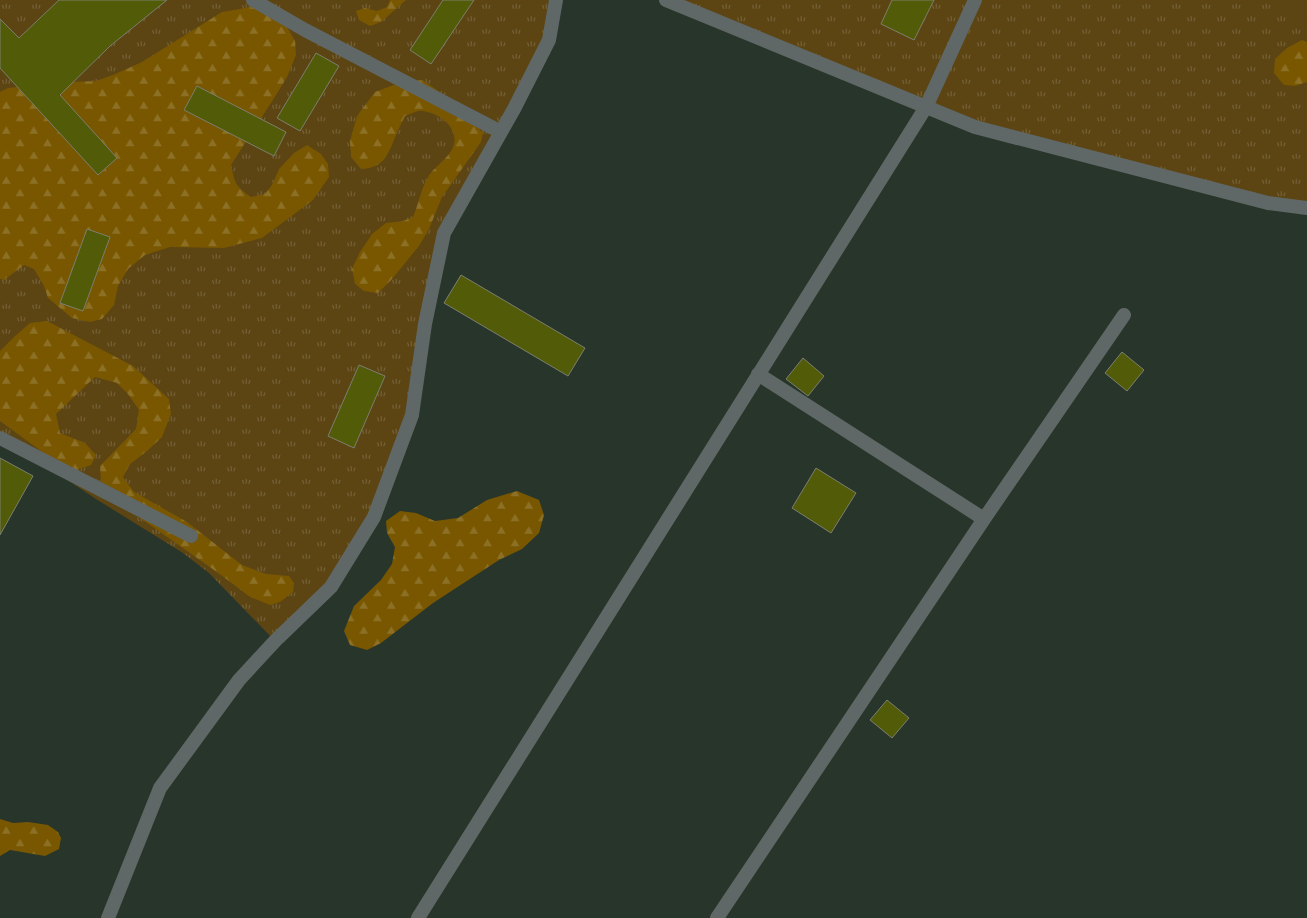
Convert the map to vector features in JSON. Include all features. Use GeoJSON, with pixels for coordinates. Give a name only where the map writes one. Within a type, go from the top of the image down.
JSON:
{"type":"FeatureCollection","features":[{"type":"Feature","properties":{"kind":"lane"},"geometry":{"type":"LineString","coordinates":[[253,0],[305,30],[501,132]]}},
{"type":"Feature","properties":{"kind":"lane"},"geometry":{"type":"LineString","coordinates":[[108,918],[160,788],[239,680],[275,641],[331,587],[374,517],[412,415],[425,324],[444,233],[514,109],[549,40],[556,0]]}},
{"type":"Feature","properties":{"kind":"lane"},"geometry":{"type":"LineString","coordinates":[[666,0],[975,127],[1268,202],[1307,208]]}},
{"type":"Feature","properties":{"kind":"lane"},"geometry":{"type":"LineString","coordinates":[[418,918],[926,106],[975,0]]}},
{"type":"Feature","properties":{"kind":"lane"},"geometry":{"type":"LineString","coordinates":[[717,918],[984,519],[1124,315]]}},
{"type":"Feature","properties":{"kind":"lane"},"geometry":{"type":"LineString","coordinates":[[758,374],[984,519]]}},
{"type":"Feature","properties":{"kind":"lane"},"geometry":{"type":"LineString","coordinates":[[0,438],[190,536]]}},
{"type":"Feature","properties":{"kind":"green space"},"geometry":{"type":"Polygon","coordinates":[[[0,0],[556,0],[549,40],[444,233],[412,415],[374,517],[331,587],[275,641],[209,573],[183,553],[96,499],[0,435],[0,0]]]}},
{"type":"Feature","properties":{"kind":"green space"},"geometry":{"type":"Polygon","coordinates":[[[390,0],[406,0],[381,22],[370,26],[359,20],[356,11],[365,8],[377,11],[387,7],[390,0]]]}},
{"type":"Feature","properties":{"kind":"green space"},"geometry":{"type":"Polygon","coordinates":[[[666,0],[1307,0],[1307,208],[975,127],[666,0]]]}},
{"type":"Feature","properties":{"kind":"green space"},"geometry":{"type":"Polygon","coordinates":[[[1272,0],[1307,0],[1307,20],[1272,0]]]}},
{"type":"Feature","properties":{"kind":"green space"},"geometry":{"type":"Polygon","coordinates":[[[251,7],[270,12],[286,25],[295,41],[296,55],[287,77],[231,165],[235,180],[239,187],[251,197],[265,194],[272,185],[279,169],[294,153],[307,145],[321,154],[328,164],[329,177],[313,200],[262,238],[224,248],[170,247],[145,255],[128,269],[118,286],[114,305],[102,319],[90,322],[72,318],[48,298],[44,286],[34,269],[24,265],[4,280],[0,279],[0,92],[8,88],[96,81],[142,62],[222,12],[251,7]]]}},
{"type":"Feature","properties":{"kind":"green space"},"geometry":{"type":"Polygon","coordinates":[[[1302,40],[1307,42],[1307,82],[1295,86],[1284,85],[1274,73],[1275,59],[1287,48],[1302,40]]]}},
{"type":"Feature","properties":{"kind":"green space"},"geometry":{"type":"Polygon","coordinates":[[[422,80],[462,111],[483,133],[481,142],[442,197],[429,229],[419,246],[378,293],[364,291],[355,284],[352,269],[360,252],[372,234],[386,223],[403,221],[413,217],[427,179],[453,148],[454,138],[450,127],[441,118],[429,112],[414,112],[405,116],[388,154],[381,163],[361,169],[351,157],[350,141],[357,116],[375,92],[399,83],[422,80]]]}},
{"type":"Feature","properties":{"kind":"green space"},"geometry":{"type":"Polygon","coordinates":[[[47,321],[133,366],[169,399],[171,414],[162,437],[130,464],[123,477],[134,492],[187,522],[242,565],[266,574],[289,576],[294,583],[293,592],[280,602],[270,605],[250,597],[112,498],[101,482],[100,466],[136,429],[139,410],[128,394],[117,383],[95,377],[56,414],[60,433],[85,443],[96,455],[91,465],[73,471],[52,459],[0,421],[0,351],[30,323],[47,321]]]}},
{"type":"Feature","properties":{"kind":"green space"},"geometry":{"type":"Polygon","coordinates":[[[517,491],[539,500],[544,515],[539,533],[522,549],[499,560],[433,603],[381,643],[367,650],[350,645],[344,631],[354,606],[381,580],[392,564],[395,547],[387,533],[386,521],[400,511],[416,513],[435,521],[458,518],[487,500],[517,491]]]}},
{"type":"Feature","properties":{"kind":"green space"},"geometry":{"type":"Polygon","coordinates":[[[0,819],[13,823],[28,822],[48,825],[58,832],[61,838],[59,849],[45,856],[10,850],[0,856],[0,819]]]}},
{"type":"Feature","properties":{"kind":"building"},"geometry":{"type":"Polygon","coordinates":[[[59,0],[167,0],[110,46],[60,95],[117,158],[98,175],[0,68],[0,19],[19,38],[59,0]]]}},
{"type":"Feature","properties":{"kind":"building"},"geometry":{"type":"Polygon","coordinates":[[[443,0],[474,0],[431,64],[410,50],[443,0]]]}},
{"type":"Feature","properties":{"kind":"building"},"geometry":{"type":"Polygon","coordinates":[[[892,0],[934,0],[914,40],[881,24],[892,0]]]}},
{"type":"Feature","properties":{"kind":"building"},"geometry":{"type":"Polygon","coordinates":[[[316,53],[339,66],[300,131],[277,118],[316,53]]]}},
{"type":"Feature","properties":{"kind":"building"},"geometry":{"type":"Polygon","coordinates":[[[197,86],[286,132],[274,156],[184,110],[197,86]]]}},
{"type":"Feature","properties":{"kind":"building"},"geometry":{"type":"Polygon","coordinates":[[[87,229],[110,237],[83,311],[60,303],[87,229]]]}},
{"type":"Feature","properties":{"kind":"building"},"geometry":{"type":"Polygon","coordinates":[[[461,275],[585,348],[568,376],[444,303],[461,275]]]}},
{"type":"Feature","properties":{"kind":"building"},"geometry":{"type":"Polygon","coordinates":[[[1122,352],[1144,370],[1127,391],[1105,373],[1122,352]]]}},
{"type":"Feature","properties":{"kind":"building"},"geometry":{"type":"Polygon","coordinates":[[[803,358],[824,376],[808,396],[786,379],[803,358]]]}},
{"type":"Feature","properties":{"kind":"building"},"geometry":{"type":"Polygon","coordinates":[[[359,365],[385,376],[354,448],[328,436],[359,365]]]}},
{"type":"Feature","properties":{"kind":"building"},"geometry":{"type":"Polygon","coordinates":[[[0,458],[33,476],[0,535],[0,458]]]}},
{"type":"Feature","properties":{"kind":"building"},"geometry":{"type":"Polygon","coordinates":[[[816,468],[856,493],[831,533],[792,508],[816,468]]]}},
{"type":"Feature","properties":{"kind":"building"},"geometry":{"type":"Polygon","coordinates":[[[887,700],[909,718],[892,738],[870,720],[887,700]]]}}]}
